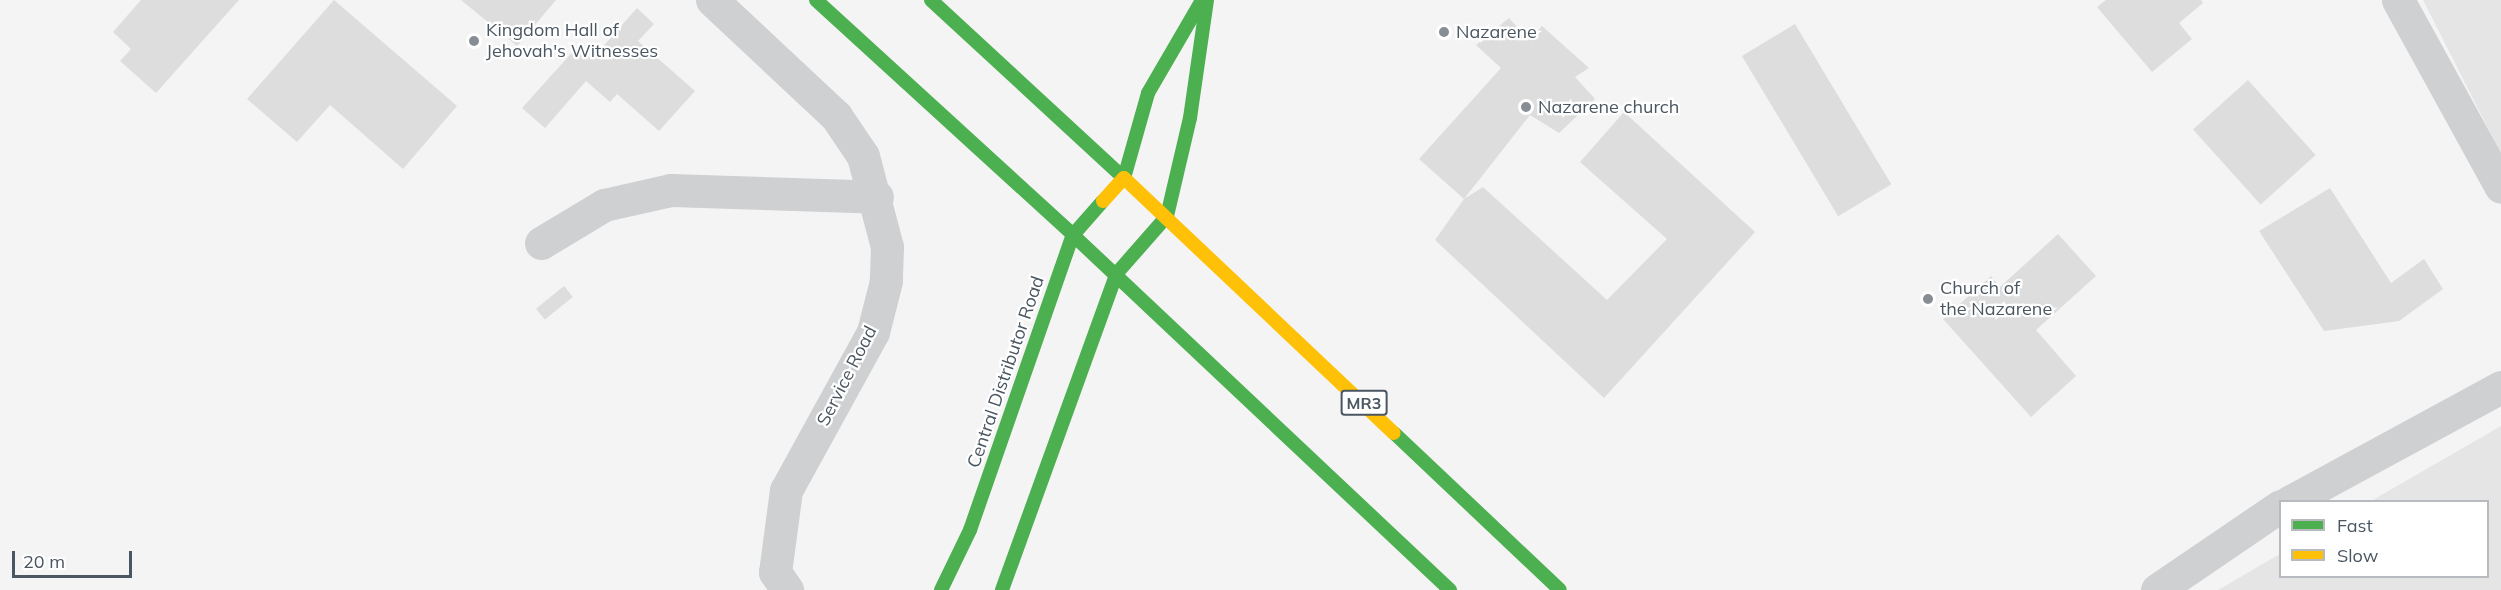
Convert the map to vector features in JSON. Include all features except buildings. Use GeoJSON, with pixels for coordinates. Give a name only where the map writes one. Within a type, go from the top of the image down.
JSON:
{"type":"FeatureCollection","features":[{"type":"Feature","properties":{"kind":"main road"},"geometry":{"type":"LineString","coordinates":[[816,0],[1117,273],[1450,590]]}},
{"type":"Feature","properties":{"kind":"main road"},"geometry":{"type":"LineString","coordinates":[[931,0],[1124,178],[1148,93],[1202,0]]}},
{"type":"Feature","properties":{"kind":"main road"},"geometry":{"type":"LineString","coordinates":[[1002,590],[1117,273],[1167,216],[1190,118],[1208,0]]}},
{"type":"Feature","properties":{"kind":"main road","name":"Central Distributor Road"},"geometry":{"type":"LineString","coordinates":[[941,590],[970,530],[1073,235],[1124,178]]}},
{"type":"Feature","properties":{"kind":"main road","name":"MR3"},"geometry":{"type":"LineString","coordinates":[[1124,178],[1167,216],[1560,590]]}},
{"type":"Feature","properties":{"kind":"street","name":"Service Road"},"geometry":{"type":"LineString","coordinates":[[712,0],[836,116],[863,156],[877,197],[887,247],[886,281],[873,332],[786,490],[775,572],[787,590]]}},
{"type":"Feature","properties":{"kind":"street"},"geometry":{"type":"LineString","coordinates":[[2398,0],[2501,187]]}},
{"type":"Feature","properties":{"kind":"street"},"geometry":{"type":"LineString","coordinates":[[541,243],[604,205],[671,190],[877,197]]}},
{"type":"Feature","properties":{"kind":"street"},"geometry":{"type":"LineString","coordinates":[[2291,500],[2501,387]]}},
{"type":"Feature","properties":{"kind":"street"},"geometry":{"type":"LineString","coordinates":[[2157,590],[2279,507]]}},
{"type":"Feature","properties":{"kind":"shaded area"},"geometry":{"type":"Polygon","coordinates":[[[2423,0],[2501,0],[2501,154],[2423,0]]]}},
{"type":"Feature","properties":{"kind":"shaded area"},"geometry":{"type":"Polygon","coordinates":[[[2501,426],[2501,590],[2218,590],[2279,555],[2279,578],[2489,578],[2489,500],[2373,500],[2501,426]]]}},
{"type":"Feature","properties":{"kind":"traffic: fast"},"geometry":{"type":"LineString","coordinates":[[816,0],[1073,235]]}},
{"type":"Feature","properties":{"kind":"traffic: fast"},"geometry":{"type":"LineString","coordinates":[[931,0],[1124,178]]}},
{"type":"Feature","properties":{"kind":"traffic: fast"},"geometry":{"type":"LineString","coordinates":[[1167,216],[1190,118],[1207,0]]}},
{"type":"Feature","properties":{"kind":"traffic: fast"},"geometry":{"type":"LineString","coordinates":[[1124,178],[1148,93],[1201,2]]}},
{"type":"Feature","properties":{"kind":"traffic: fast"},"geometry":{"type":"LineString","coordinates":[[941,590],[970,530],[1073,235],[1103,201]]}},
{"type":"Feature","properties":{"kind":"traffic: fast"},"geometry":{"type":"LineString","coordinates":[[1002,590],[1117,273],[1167,216]]}},
{"type":"Feature","properties":{"kind":"traffic: fast"},"geometry":{"type":"LineString","coordinates":[[1073,235],[1450,590]]}},
{"type":"Feature","properties":{"kind":"traffic: fast"},"geometry":{"type":"LineString","coordinates":[[1394,433],[1560,590]]}},
{"type":"Feature","properties":{"kind":"traffic: slow"},"geometry":{"type":"LineString","coordinates":[[1103,201],[1124,178],[1394,433]]}},
{"type":"Feature","properties":{"kind":"place","name":"Nazarene"},"geometry":{"type":"Point","coordinates":[1444,32]}},
{"type":"Feature","properties":{"kind":"place","name":"Kingdom Hall of Jehovah's Witnesses"},"geometry":{"type":"Point","coordinates":[474,41]}},
{"type":"Feature","properties":{"kind":"place","name":"Nazarene church"},"geometry":{"type":"Point","coordinates":[1526,107]}},
{"type":"Feature","properties":{"kind":"place","name":"Church of the Nazarene"},"geometry":{"type":"Point","coordinates":[1928,299]}}]}
